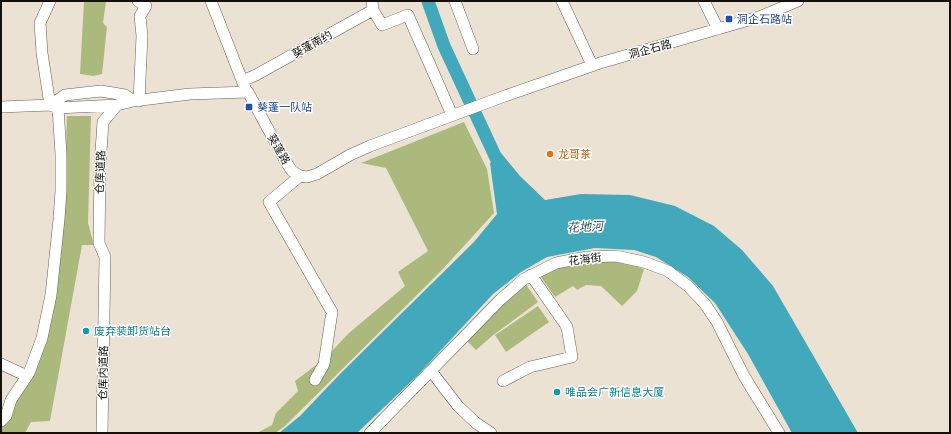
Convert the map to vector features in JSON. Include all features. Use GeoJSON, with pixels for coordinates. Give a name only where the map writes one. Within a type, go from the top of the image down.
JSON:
{"type":"FeatureCollection","features":[{"type":"Feature","properties":{"kind":"street"},"geometry":{"type":"LineString","coordinates":[[1,421],[6,416],[11,400],[27,376],[42,338],[51,295],[61,191],[61,154],[54,106],[42,53],[40,23],[50,1]]}},
{"type":"Feature","properties":{"kind":"street"},"geometry":{"type":"LineString","coordinates":[[136,101],[142,36],[140,16],[146,6],[138,1]]}},
{"type":"Feature","properties":{"kind":"street","name":"葵蓬路"},"geometry":{"type":"LineString","coordinates":[[211,1],[242,81],[286,162],[292,171],[300,176]]}},
{"type":"Feature","properties":{"kind":"street"},"geometry":{"type":"LineString","coordinates":[[455,1],[473,49]]}},
{"type":"Feature","properties":{"kind":"street"},"geometry":{"type":"LineString","coordinates":[[562,1],[592,65]]}},
{"type":"Feature","properties":{"kind":"street"},"geometry":{"type":"LineString","coordinates":[[704,1],[718,29]]}},
{"type":"Feature","properties":{"kind":"street","name":"洞企石路"},"geometry":{"type":"LineString","coordinates":[[453,114],[592,65],[759,17],[798,1]]}},
{"type":"Feature","properties":{"kind":"street"},"geometry":{"type":"LineString","coordinates":[[315,380],[324,364],[332,312],[269,202],[300,176],[308,177],[317,174],[350,155],[370,146],[453,114],[408,15],[382,25],[372,5]]}},
{"type":"Feature","properties":{"kind":"street","name":"葵蓬南约"},"geometry":{"type":"LineString","coordinates":[[242,81],[256,75],[372,5]]}},
{"type":"Feature","properties":{"kind":"street"},"geometry":{"type":"LineString","coordinates":[[54,106],[65,95],[101,92],[125,95],[136,101]]}},
{"type":"Feature","properties":{"kind":"street"},"geometry":{"type":"LineString","coordinates":[[1,107],[117,105],[136,101],[201,93],[248,92]]}},
{"type":"Feature","properties":{"kind":"street","name":"仓库道路"},"geometry":{"type":"LineString","coordinates":[[99,243],[100,166],[103,122],[117,105]]}},
{"type":"Feature","properties":{"kind":"street","name":"仓库内道路"},"geometry":{"type":"LineString","coordinates":[[99,243],[105,257],[102,433]]}},
{"type":"Feature","properties":{"kind":"street","name":"花海街"},"geometry":{"type":"LineString","coordinates":[[370,433],[501,299],[524,279],[556,263],[587,257],[616,256],[644,262],[668,271],[688,286],[705,304],[717,322],[744,376],[779,433]]}},
{"type":"Feature","properties":{"kind":"street"},"geometry":{"type":"LineString","coordinates":[[503,381],[530,367],[572,356],[567,327],[531,275]]}},
{"type":"Feature","properties":{"kind":"street"},"geometry":{"type":"LineString","coordinates":[[1,364],[27,376]]}},
{"type":"Feature","properties":{"kind":"street"},"geometry":{"type":"LineString","coordinates":[[431,371],[458,406],[491,433]]}},
{"type":"Feature","properties":{"kind":"green space"},"geometry":{"type":"Polygon","coordinates":[[[84,1],[106,1],[103,23],[107,27],[102,74],[93,76],[80,74],[84,1]]]}},
{"type":"Feature","properties":{"kind":"green space"},"geometry":{"type":"Polygon","coordinates":[[[67,116],[91,116],[88,223],[94,245],[82,245],[50,421],[31,422],[25,433],[1,433],[1,426],[8,416],[36,363],[65,180],[67,116]]]}},
{"type":"Feature","properties":{"kind":"green space"},"geometry":{"type":"Polygon","coordinates":[[[464,122],[487,169],[494,213],[442,270],[285,426],[275,433],[257,433],[272,425],[276,413],[298,391],[295,381],[320,362],[316,378],[332,351],[349,333],[405,286],[398,272],[428,251],[386,168],[361,163],[464,122]]]}},
{"type":"Feature","properties":{"kind":"green space"},"geometry":{"type":"Polygon","coordinates":[[[604,260],[624,262],[644,269],[637,291],[622,306],[601,286],[586,285],[577,290],[573,286],[555,297],[540,276],[558,266],[604,260]]]}},
{"type":"Feature","properties":{"kind":"green space"},"geometry":{"type":"Polygon","coordinates":[[[525,283],[538,302],[492,336],[476,350],[466,340],[525,283]]]}},
{"type":"Feature","properties":{"kind":"green space"},"geometry":{"type":"Polygon","coordinates":[[[538,306],[549,322],[506,352],[495,335],[538,306]]]}},
{"type":"Feature","properties":{"kind":"water","name":"花地河"},"geometry":{"type":"Polygon","coordinates":[[[501,153],[520,176],[545,200],[581,194],[630,195],[675,206],[714,226],[742,250],[773,286],[858,433],[792,433],[748,354],[715,303],[688,277],[656,257],[634,250],[595,248],[547,257],[521,272],[493,294],[417,376],[357,433],[279,433],[300,416],[341,373],[474,242],[497,214],[490,163],[501,153]]]}},
{"type":"Feature","properties":{"kind":"waterway"},"geometry":{"type":"LineString","coordinates":[[428,1],[444,46],[503,173]]}},
{"type":"Feature","properties":{"kind":"place","name":"洞企石路站"},"geometry":{"type":"Point","coordinates":[729,19]}},
{"type":"Feature","properties":{"kind":"place","name":"葵蓬一队站"},"geometry":{"type":"Point","coordinates":[249,107]}},
{"type":"Feature","properties":{"kind":"place","name":"龙哥茶"},"geometry":{"type":"Point","coordinates":[550,154]}},
{"type":"Feature","properties":{"kind":"place","name":"废弃装卸货站台"},"geometry":{"type":"Point","coordinates":[86,331]}},
{"type":"Feature","properties":{"kind":"place","name":"唯品会广新信息大厦"},"geometry":{"type":"Point","coordinates":[557,392]}}]}
